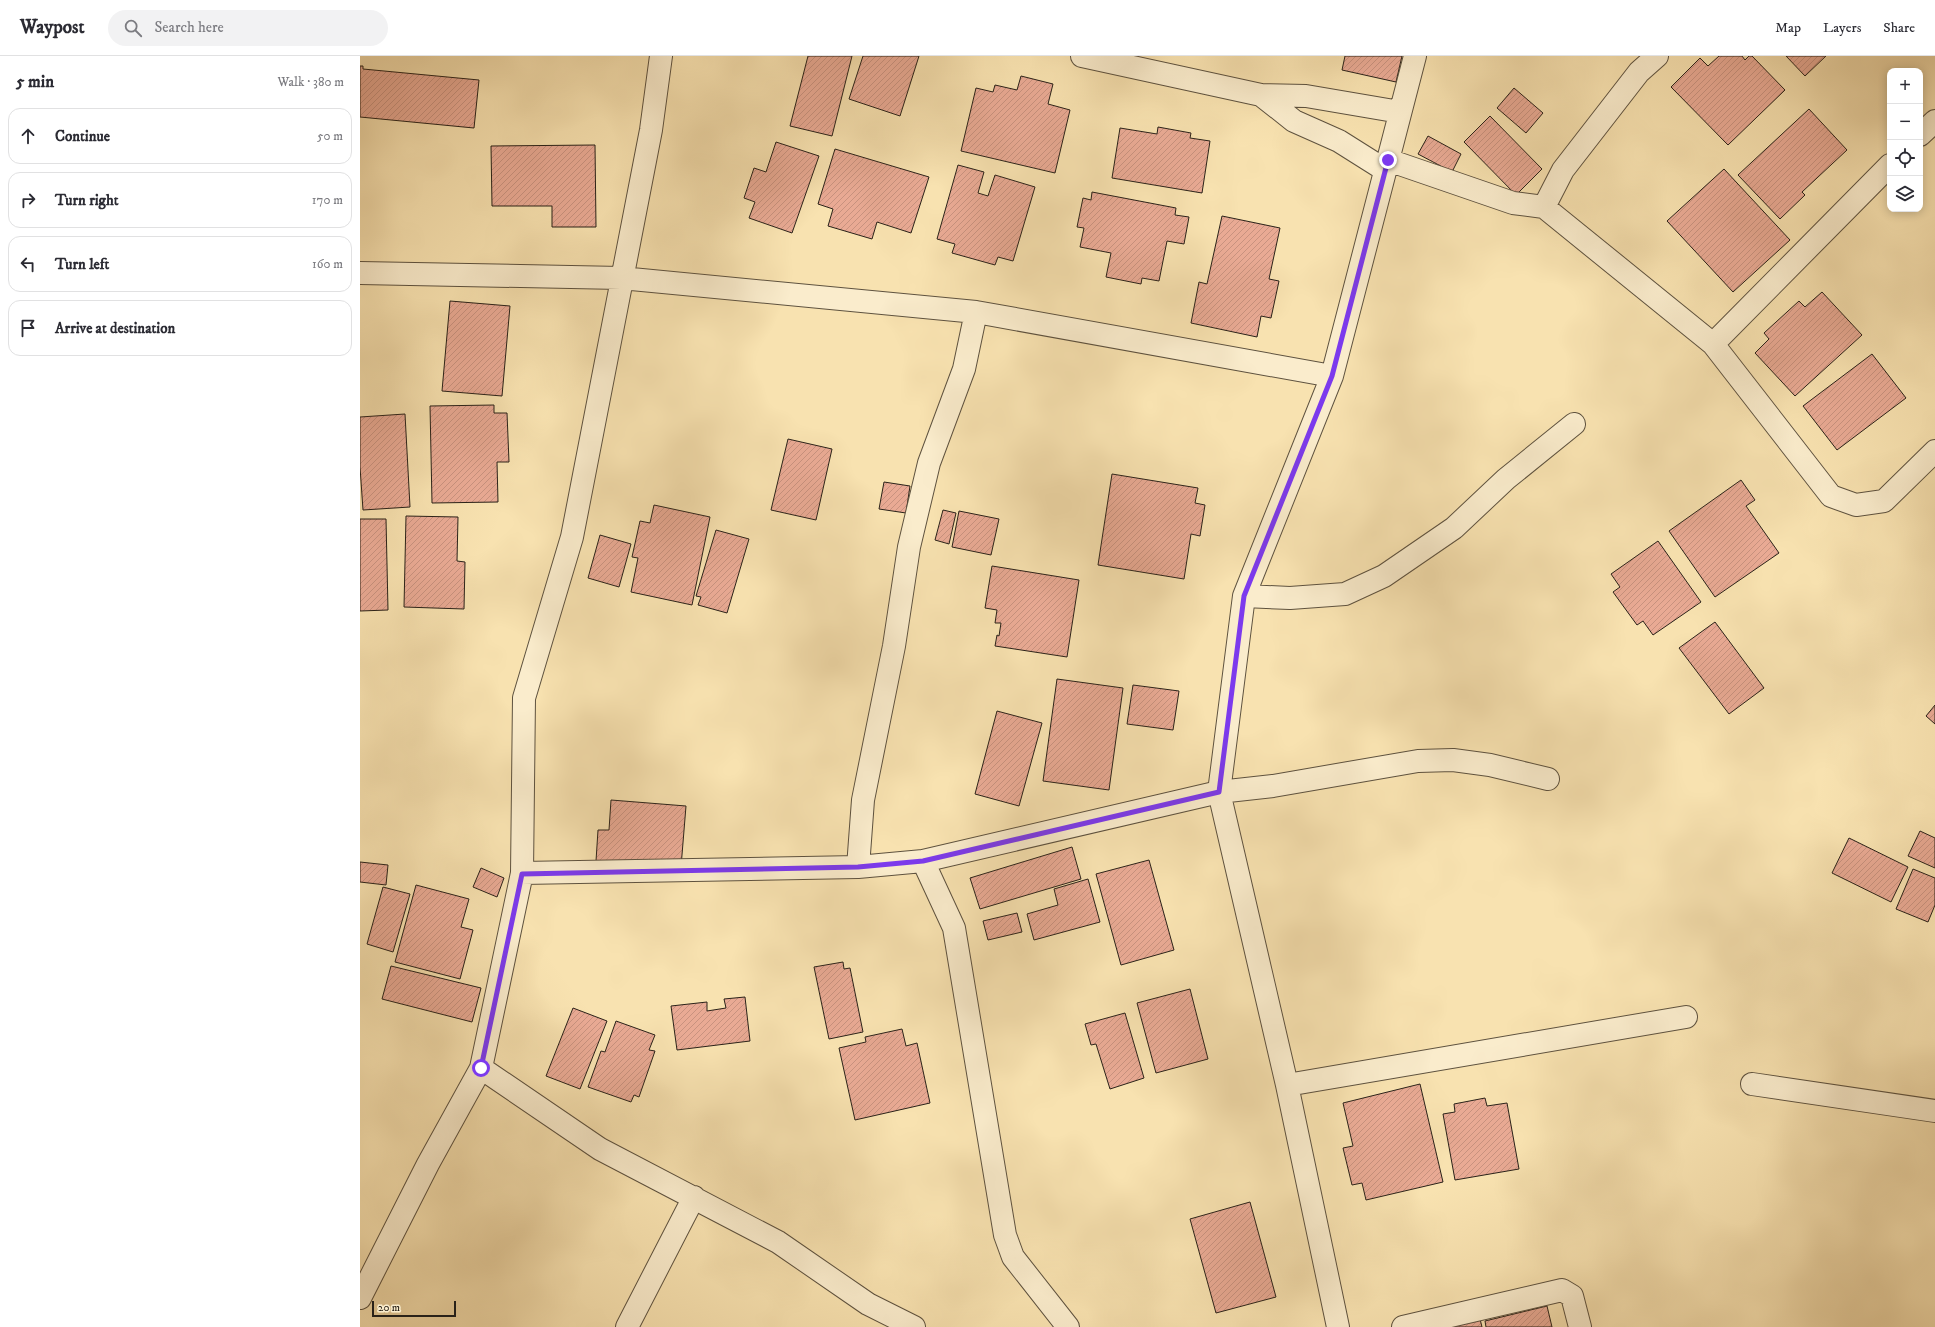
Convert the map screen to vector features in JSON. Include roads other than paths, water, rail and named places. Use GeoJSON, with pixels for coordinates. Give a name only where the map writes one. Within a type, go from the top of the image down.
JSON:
{"type":"FeatureCollection","features":[{"type":"Feature","properties":{"kind":"street"},"geometry":{"type":"LineString","coordinates":[[360,1298],[428,1164],[481,1068],[522,874],[524,698],[572,537],[621,278],[651,130],[661,56]]}},
{"type":"Feature","properties":{"kind":"street"},"geometry":{"type":"LineString","coordinates":[[1082,56],[1261,95],[1306,96],[1400,112]]}},
{"type":"Feature","properties":{"kind":"street"},"geometry":{"type":"LineString","coordinates":[[1338,1327],[1287,1085],[1219,792],[1244,596],[1332,376],[1415,56]]}},
{"type":"Feature","properties":{"kind":"street"},"geometry":{"type":"LineString","coordinates":[[1544,207],[1563,170],[1639,72],[1657,56]]}},
{"type":"Feature","properties":{"kind":"street"},"geometry":{"type":"LineString","coordinates":[[1261,95],[1294,121],[1339,141],[1386,165],[1513,203],[1544,207],[1713,344],[1831,496],[1856,506],[1884,501],[1935,451]]}},
{"type":"Feature","properties":{"kind":"street"},"geometry":{"type":"LineString","coordinates":[[1923,132],[1935,121]]}},
{"type":"Feature","properties":{"kind":"street"},"geometry":{"type":"LineString","coordinates":[[1713,344],[1887,168]]}},
{"type":"Feature","properties":{"kind":"street"},"geometry":{"type":"LineString","coordinates":[[360,273],[621,278],[976,312],[1332,376]]}},
{"type":"Feature","properties":{"kind":"street"},"geometry":{"type":"LineString","coordinates":[[858,867],[863,800],[894,646],[909,547],[929,463],[964,369],[976,312]]}},
{"type":"Feature","properties":{"kind":"street"},"geometry":{"type":"LineString","coordinates":[[1244,596],[1290,598],[1345,594],[1384,576],[1454,528],[1506,479],[1574,424]]}},
{"type":"Feature","properties":{"kind":"street"},"geometry":{"type":"LineString","coordinates":[[522,874],[858,867],[923,861],[1219,792],[1288,784],[1418,762],[1453,760],[1490,765],[1548,779]]}},
{"type":"Feature","properties":{"kind":"street"},"geometry":{"type":"LineString","coordinates":[[923,861],[954,928],[1005,1235],[1013,1257],[1068,1327]]}},
{"type":"Feature","properties":{"kind":"street"},"geometry":{"type":"LineString","coordinates":[[1287,1085],[1686,1017]]}},
{"type":"Feature","properties":{"kind":"street"},"geometry":{"type":"LineString","coordinates":[[481,1068],[600,1149],[778,1242],[868,1304],[914,1327]]}},
{"type":"Feature","properties":{"kind":"street"},"geometry":{"type":"LineString","coordinates":[[1752,1084],[1935,1111]]}},
{"type":"Feature","properties":{"kind":"street"},"geometry":{"type":"LineString","coordinates":[[628,1327],[694,1197]]}},
{"type":"Feature","properties":{"kind":"street"},"geometry":{"type":"LineString","coordinates":[[1404,1327],[1562,1290],[1572,1296],[1580,1327]]}}]}
